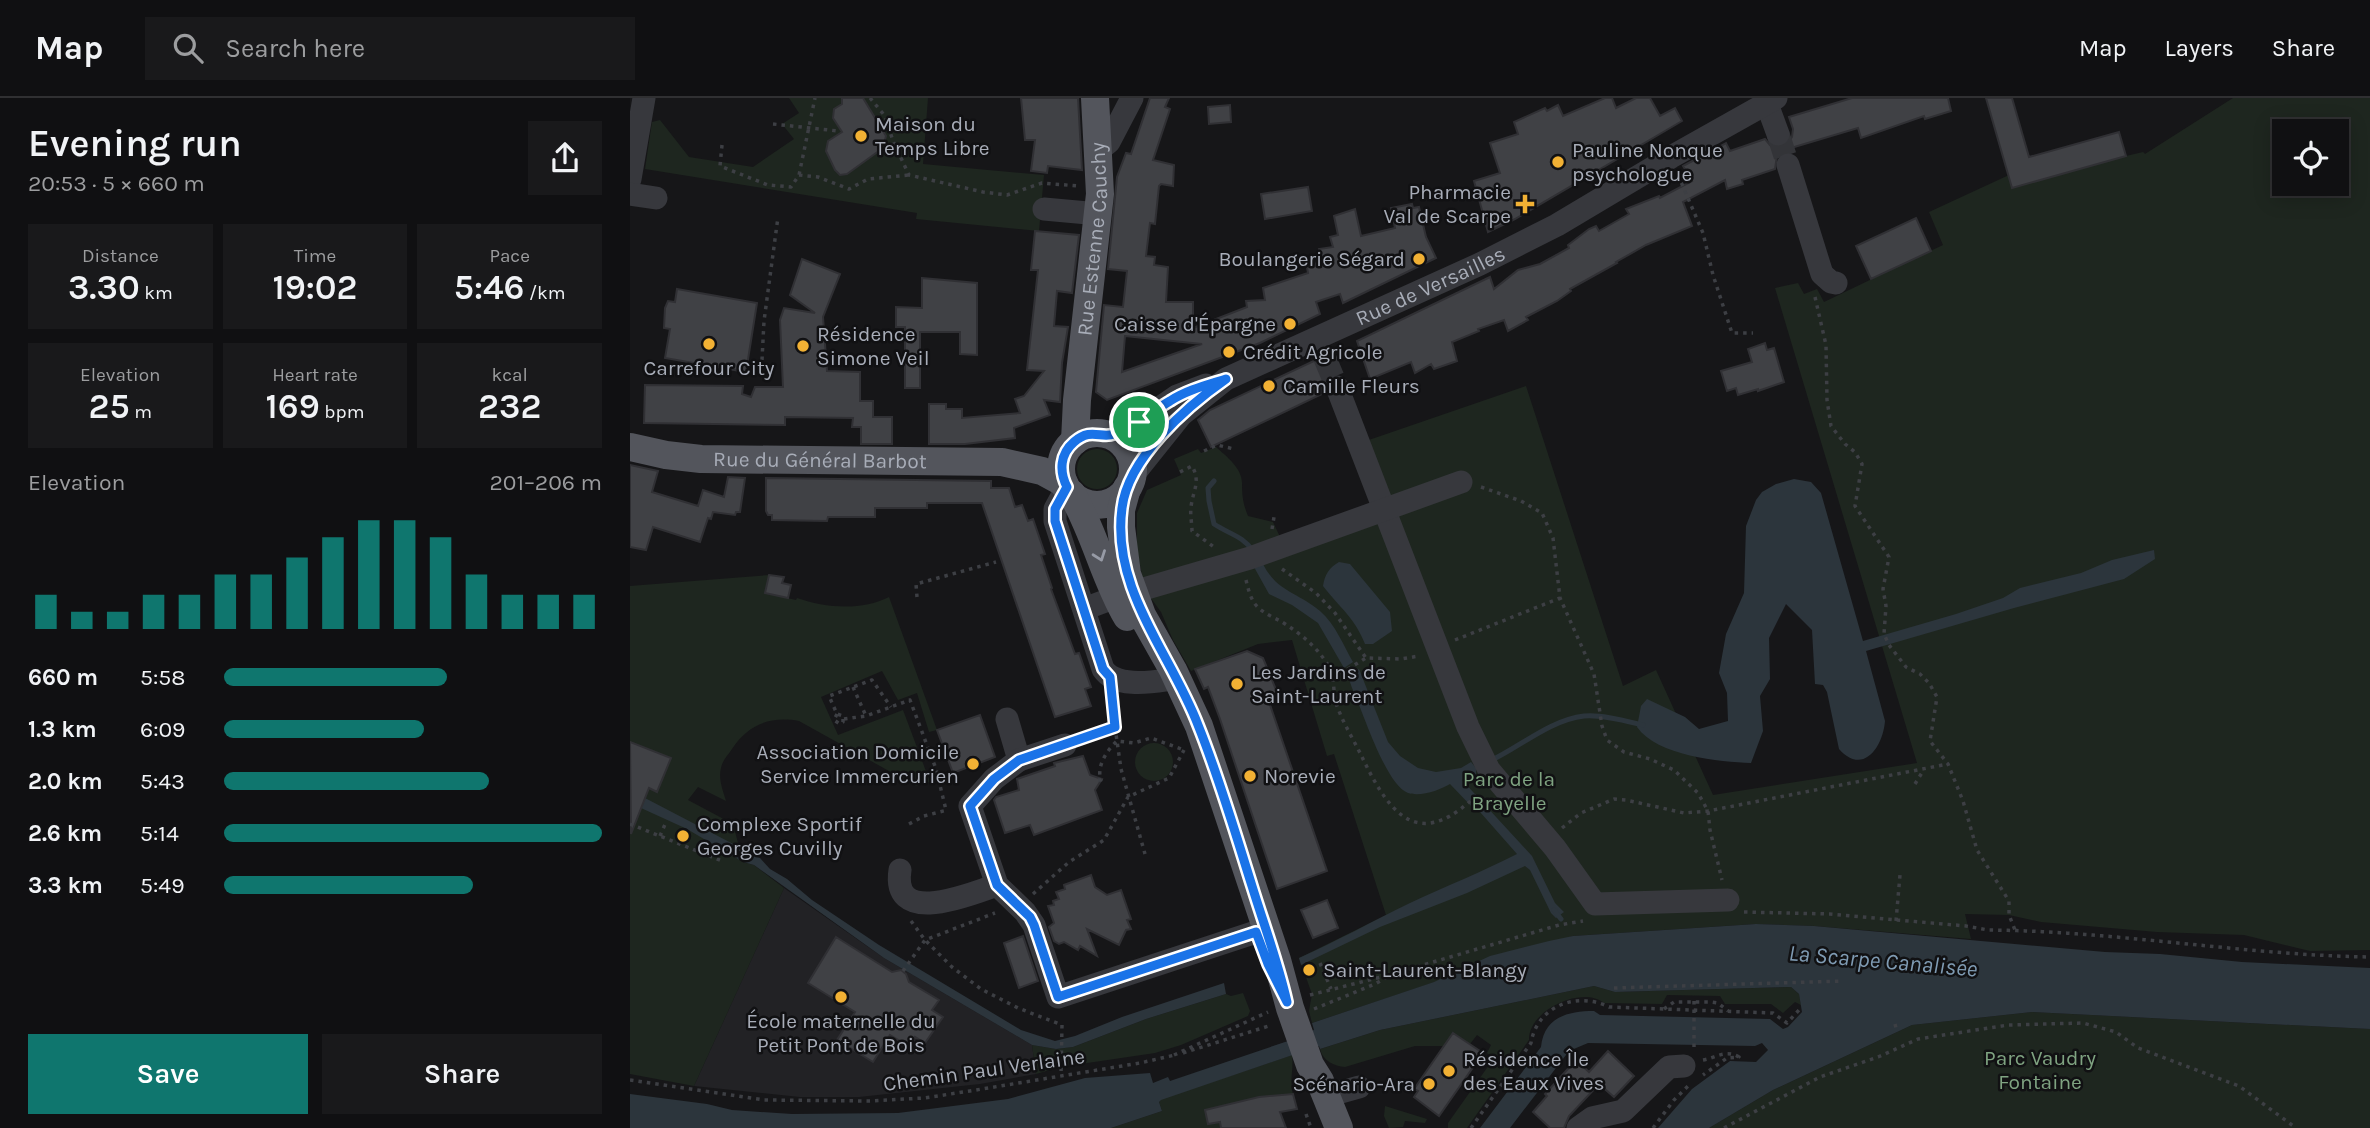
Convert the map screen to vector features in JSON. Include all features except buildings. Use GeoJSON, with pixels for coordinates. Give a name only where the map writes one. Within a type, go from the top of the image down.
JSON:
{"type":"FeatureCollection","features":[{"type":"Feature","properties":{"kind":"main road","name":"Rue Estenne Cauchy"},"geometry":{"type":"LineString","coordinates":[[1073,442],[1099,214],[1095,98]]}},
{"type":"Feature","properties":{"kind":"main road","name":"Rue Estenne Cauchy"},"geometry":{"type":"LineString","coordinates":[[1080,379],[1088,413],[1096,425],[1108,435]]}},
{"type":"Feature","properties":{"kind":"main road"},"geometry":{"type":"LineString","coordinates":[[1295,1008],[1268,964],[1166,680],[1125,594],[1068,488],[1062,464],[1064,455],[1073,442],[1087,434],[1108,435],[1119,441],[1129,452],[1133,465],[1121,510],[1121,538],[1127,574],[1125,594],[1147,625],[1184,691],[1202,734],[1295,1008],[1319,1113],[1339,1128]]}},
{"type":"Feature","properties":{"kind":"main road","name":"Rue du Général Barbot"},"geometry":{"type":"LineString","coordinates":[[1002,462],[1073,442]]}},
{"type":"Feature","properties":{"kind":"main road","name":"Rue du Général Barbot"},"geometry":{"type":"LineString","coordinates":[[633,445],[666,455],[701,459],[1002,462],[1042,471],[1068,488]]}},
{"type":"Feature","properties":{"kind":"main road"},"geometry":{"type":"LineString","coordinates":[[1068,488],[1088,503],[1101,504],[1118,498],[1130,481]]}},
{"type":"Feature","properties":{"kind":"street"},"geometry":{"type":"LineString","coordinates":[[630,179],[643,98]]}},
{"type":"Feature","properties":{"kind":"street"},"geometry":{"type":"LineString","coordinates":[[1098,150],[1109,142],[1132,98]]}},
{"type":"Feature","properties":{"kind":"street"},"geometry":{"type":"LineString","coordinates":[[1764,102],[1778,134]]}},
{"type":"Feature","properties":{"kind":"street","name":"Rue de Versailles"},"geometry":{"type":"LineString","coordinates":[[1130,481],[1181,415],[1226,379],[1321,347],[1558,225],[1764,102]]}},
{"type":"Feature","properties":{"kind":"street"},"geometry":{"type":"LineString","coordinates":[[1788,165],[1829,279]]}},
{"type":"Feature","properties":{"kind":"street"},"geometry":{"type":"LineString","coordinates":[[630,194],[656,198]]}},
{"type":"Feature","properties":{"kind":"street"},"geometry":{"type":"LineString","coordinates":[[1044,209],[1099,214]]}},
{"type":"Feature","properties":{"kind":"street"},"geometry":{"type":"LineString","coordinates":[[1108,435],[1139,422],[1177,396],[1226,379]]}},
{"type":"Feature","properties":{"kind":"street"},"geometry":{"type":"LineString","coordinates":[[1337,387],[1468,727],[1485,760],[1595,904],[1728,900]]}},
{"type":"Feature","properties":{"kind":"street"},"geometry":{"type":"LineString","coordinates":[[1084,608],[1250,557],[1461,482]]}},
{"type":"Feature","properties":{"kind":"street"},"geometry":{"type":"LineString","coordinates":[[1068,488],[1057,502],[1054,515],[1103,669],[1110,677],[1138,682],[1166,680]]}},
{"type":"Feature","properties":{"kind":"street"},"geometry":{"type":"LineString","coordinates":[[1007,719],[1019,760]]}},
{"type":"Feature","properties":{"kind":"street"},"geometry":{"type":"LineString","coordinates":[[1065,745],[1019,760],[994,779],[970,806],[997,885],[1030,917],[1058,997],[1256,932]]}},
{"type":"Feature","properties":{"kind":"street"},"geometry":{"type":"LineString","coordinates":[[900,870],[899,885],[902,891],[911,899],[926,903],[944,902],[997,885]]}},
{"type":"Feature","properties":{"kind":"street"},"geometry":{"type":"LineString","coordinates":[[1578,1128],[1591,1118],[1623,1111],[1669,1067],[1689,1057]]}},
{"type":"Feature","properties":{"kind":"street"},"geometry":{"type":"LineString","coordinates":[[1319,1113],[1359,1087]]}},
{"type":"Feature","properties":{"kind":"path"},"geometry":{"type":"LineString","coordinates":[[722,145],[720,166],[768,185],[791,187],[800,175],[816,98]]}},
{"type":"Feature","properties":{"kind":"path"},"geometry":{"type":"LineString","coordinates":[[870,98],[885,116],[909,175]]}},
{"type":"Feature","properties":{"kind":"path"},"geometry":{"type":"LineString","coordinates":[[773,124],[838,131]]}},
{"type":"Feature","properties":{"kind":"path"},"geometry":{"type":"LineString","coordinates":[[1671,157],[1703,233],[1713,275],[1732,332],[1753,332]]}},
{"type":"Feature","properties":{"kind":"path"},"geometry":{"type":"LineString","coordinates":[[800,175],[818,177],[849,189],[868,179],[909,175],[1007,195],[1042,183]]}},
{"type":"Feature","properties":{"kind":"path"},"geometry":{"type":"LineString","coordinates":[[762,360],[778,217]]}},
{"type":"Feature","properties":{"kind":"path"},"geometry":{"type":"LineString","coordinates":[[1829,279],[1814,292],[1826,345],[1827,400],[1831,426],[1855,452],[1862,464],[1855,506],[1889,557],[1883,589],[1887,621],[1884,634],[1906,667],[1920,674],[1937,697],[1930,741],[1948,764],[1963,801],[1977,850],[2009,901],[2009,915],[2015,930]]}},
{"type":"Feature","properties":{"kind":"path"},"geometry":{"type":"LineString","coordinates":[[1204,451],[1217,445],[1234,449]]}},
{"type":"Feature","properties":{"kind":"path"},"geometry":{"type":"LineString","coordinates":[[1180,472],[1192,466],[1196,474],[1197,484],[1191,508],[1192,531],[1222,554],[1275,561],[1326,603],[1366,658]]}},
{"type":"Feature","properties":{"kind":"path"},"geometry":{"type":"LineString","coordinates":[[1461,482],[1492,489],[1542,513],[1553,538],[1560,598],[1594,674],[1602,726],[1607,740],[1624,752],[1650,759],[1674,770],[1698,793],[1708,811],[1710,830],[1732,912],[1830,914],[2318,956],[2370,957]]}},
{"type":"Feature","properties":{"kind":"path"},"geometry":{"type":"LineString","coordinates":[[1250,557],[1254,603],[1262,611],[1297,631],[1314,646],[1333,678],[1336,703],[1378,791],[1401,817],[1430,824],[1439,822],[1468,804],[1479,793]]}},
{"type":"Feature","properties":{"kind":"path"},"geometry":{"type":"LineString","coordinates":[[917,597],[916,584],[996,562]]}},
{"type":"Feature","properties":{"kind":"path"},"geometry":{"type":"LineString","coordinates":[[1333,678],[1366,658],[1401,659],[1422,655],[1560,598]]}},
{"type":"Feature","properties":{"kind":"path"},"geometry":{"type":"LineString","coordinates":[[1110,677],[1117,741],[1128,797],[1145,854]]}},
{"type":"Feature","properties":{"kind":"path"},"geometry":{"type":"LineString","coordinates":[[844,719],[837,714],[829,696],[872,680],[891,707]]}},
{"type":"Feature","properties":{"kind":"path"},"geometry":{"type":"LineString","coordinates":[[853,687],[866,716]]}},
{"type":"Feature","properties":{"kind":"path"},"geometry":{"type":"LineString","coordinates":[[840,724],[844,719],[866,716],[910,700],[936,769],[946,810]]}},
{"type":"Feature","properties":{"kind":"path"},"geometry":{"type":"LineString","coordinates":[[837,714],[834,720],[843,730]]}},
{"type":"Feature","properties":{"kind":"path"},"geometry":{"type":"LineString","coordinates":[[1065,745],[1115,727]]}},
{"type":"Feature","properties":{"kind":"path"},"geometry":{"type":"LineString","coordinates":[[903,971],[925,940],[1018,905],[1069,862],[1104,840],[1128,797],[1170,778],[1189,748],[1151,738],[1135,743],[1117,741]]}},
{"type":"Feature","properties":{"kind":"path"},"geometry":{"type":"LineString","coordinates":[[1098,780],[1101,780],[1099,769],[1117,741]]}},
{"type":"Feature","properties":{"kind":"path"},"geometry":{"type":"LineString","coordinates":[[1548,841],[1581,813],[1614,799],[1684,813],[1708,811],[1948,764]]}},
{"type":"Feature","properties":{"kind":"path"},"geometry":{"type":"LineString","coordinates":[[1915,784],[1923,771]]}},
{"type":"Feature","properties":{"kind":"path"},"geometry":{"type":"LineString","coordinates":[[909,824],[925,816],[970,806]]}},
{"type":"Feature","properties":{"kind":"path"},"geometry":{"type":"LineString","coordinates":[[660,836],[666,822]]}},
{"type":"Feature","properties":{"kind":"path"},"geometry":{"type":"LineString","coordinates":[[630,824],[722,861]]}},
{"type":"Feature","properties":{"kind":"path"},"geometry":{"type":"LineString","coordinates":[[1896,921],[1900,875]]}},
{"type":"Feature","properties":{"kind":"path"},"geometry":{"type":"LineString","coordinates":[[911,899],[910,919],[925,940],[952,967],[981,989],[1029,1013],[1062,1025],[1060,1076]]}},
{"type":"Feature","properties":{"kind":"path"},"geometry":{"type":"LineString","coordinates":[[1174,1055],[1204,1048],[1331,989],[1585,920]]}},
{"type":"Feature","properties":{"kind":"path"},"geometry":{"type":"LineString","coordinates":[[1320,963],[1331,989]]}},
{"type":"Feature","properties":{"kind":"path"},"geometry":{"type":"LineString","coordinates":[[1174,1055],[1295,1008],[1375,984],[1389,975]]}},
{"type":"Feature","properties":{"kind":"path"},"geometry":{"type":"LineString","coordinates":[[1614,988],[1843,981]]}},
{"type":"Feature","properties":{"kind":"path"},"geometry":{"type":"LineString","coordinates":[[1471,1128],[1531,1043],[1533,1031],[1551,1008],[1574,1000],[1599,1002],[1609,1007],[1773,1013],[1787,1023],[1799,1010]]}},
{"type":"Feature","properties":{"kind":"path"},"geometry":{"type":"LineString","coordinates":[[1662,1010],[1674,1002],[1694,1001],[1718,1003],[1730,1012]]}},
{"type":"Feature","properties":{"kind":"path"},"geometry":{"type":"LineString","coordinates":[[1689,1057],[1694,1001]]}},
{"type":"Feature","properties":{"kind":"path"},"geometry":{"type":"LineString","coordinates":[[1724,1128],[1808,1083],[1918,1039],[2008,1025],[2082,1023],[2116,1032],[2138,1048],[2239,1086],[2296,1128]]}},
{"type":"Feature","properties":{"kind":"path"},"geometry":{"type":"LineString","coordinates":[[1895,1024],[1897,1032]]}},
{"type":"Feature","properties":{"kind":"path","name":"Chemin Paul Verlaine"},"geometry":{"type":"LineString","coordinates":[[630,1080],[765,1100],[835,1102],[925,1098],[1174,1055]]}},
{"type":"Feature","properties":{"kind":"path"},"geometry":{"type":"LineString","coordinates":[[1311,1128],[1319,1113]]}},
{"type":"Feature","properties":{"kind":"shaded area","name":"École maternelle du Petit Pont de Bois"},"geometry":{"type":"Polygon","coordinates":[[[784,888],[884,958],[1032,1045],[1036,1074],[980,1084],[859,1097],[800,1097],[694,1086],[784,888]]]}},
{"type":"Feature","properties":{"kind":"green space"},"geometry":{"type":"Polygon","coordinates":[[[789,98],[928,98],[923,164],[1044,175],[1039,231],[916,219],[917,213],[645,169],[652,122],[660,120],[689,157],[753,167],[794,139],[782,124],[799,113],[789,98]]]}},
{"type":"Feature","properties":{"kind":"green space","name":"Parc de la Brayelle"},"geometry":{"type":"Polygon","coordinates":[[[2233,98],[2370,98],[2370,950],[2310,951],[2244,935],[2157,932],[2041,922],[2009,915],[1965,914],[1971,939],[1756,924],[1573,936],[1312,1023],[1309,1011],[1312,994],[1299,958],[1386,915],[1334,754],[1327,756],[1292,640],[1258,644],[1191,671],[1161,612],[1145,590],[1137,550],[1137,513],[1147,490],[1181,475],[1174,459],[1198,449],[1201,453],[1216,447],[1239,472],[1248,516],[1273,522],[1280,537],[1374,503],[1363,442],[1526,386],[1623,686],[1656,670],[1713,795],[1917,763],[1775,288],[1798,283],[1804,294],[1817,289],[1824,302],[1943,245],[1929,212],[2009,175],[2012,188],[2143,152],[2145,154],[2233,98]]]}},
{"type":"Feature","properties":{"kind":"green space"},"geometry":{"type":"Polygon","coordinates":[[[1097,449],[1111,455],[1117,469],[1111,483],[1097,489],[1083,483],[1077,469],[1083,455],[1097,449]]]}},
{"type":"Feature","properties":{"kind":"green space","name":"Complexe Sportif Georges Cuvilly"},"geometry":{"type":"Polygon","coordinates":[[[769,575],[765,593],[796,600],[797,598],[843,607],[867,604],[889,597],[937,730],[929,732],[917,693],[898,700],[882,671],[821,697],[838,735],[903,710],[930,782],[916,786],[799,721],[770,721],[745,733],[725,758],[720,772],[726,801],[698,787],[688,800],[733,824],[743,862],[754,865],[784,888],[694,1086],[630,1074],[630,586],[769,575]]]}},
{"type":"Feature","properties":{"kind":"green space"},"geometry":{"type":"Polygon","coordinates":[[[1154,743],[1167,749],[1173,762],[1167,775],[1154,781],[1141,775],[1135,762],[1141,749],[1154,743]]]}},
{"type":"Feature","properties":{"kind":"green space"},"geometry":{"type":"Polygon","coordinates":[[[1594,986],[1615,992],[1791,987],[1799,994],[1801,1005],[1795,1002],[1783,1013],[1771,1004],[1725,1004],[1720,996],[1667,995],[1662,1004],[1604,1003],[1594,998],[1582,997],[1570,999],[1557,1004],[1537,1019],[1529,1040],[1467,1128],[1448,1128],[1448,1123],[1494,1058],[1487,1053],[1491,1045],[1477,1035],[1470,1044],[1454,1033],[1444,1046],[1415,1046],[1345,1067],[1330,1062],[1320,1049],[1380,1030],[1594,986]]]}},
{"type":"Feature","properties":{"kind":"green space"},"geometry":{"type":"Polygon","coordinates":[[[1243,993],[1250,1011],[1248,1016],[1181,1045],[1155,1053],[1067,1066],[1060,1063],[1054,1065],[1053,1069],[1036,1074],[1032,1045],[1056,1049],[1073,1047],[1146,1019],[1226,994],[1231,996],[1243,993]]]}},
{"type":"Feature","properties":{"kind":"green space","name":"Parc Vaudry Fontaine"},"geometry":{"type":"Polygon","coordinates":[[[2032,1012],[2370,1029],[2370,1128],[1709,1128],[1773,1090],[1912,1025],[2032,1012]]]}},
{"type":"Feature","properties":{"kind":"green space"},"geometry":{"type":"Polygon","coordinates":[[[1292,1055],[1293,1094],[1205,1110],[1209,1124],[1222,1122],[1227,1128],[1111,1128],[1162,1111],[1159,1102],[1161,1099],[1292,1055]]]}},
{"type":"Feature","properties":{"kind":"green space"},"geometry":{"type":"Polygon","coordinates":[[[1385,1106],[1427,1119],[1425,1123],[1405,1121],[1403,1127],[1389,1128],[1384,1116],[1385,1106]]]}},
{"type":"Feature","properties":{"kind":"water"},"geometry":{"type":"Polygon","coordinates":[[[1794,479],[1811,482],[1821,493],[1863,641],[1956,614],[2003,598],[2020,588],[2081,573],[2112,560],[2154,550],[2155,559],[2124,579],[1866,651],[1885,721],[1876,748],[1864,759],[1856,760],[1839,749],[1827,692],[1823,685],[1815,684],[1812,630],[1786,604],[1769,638],[1770,679],[1760,696],[1763,731],[1751,763],[1690,756],[1659,745],[1637,727],[1641,706],[1647,699],[1685,717],[1699,729],[1728,721],[1727,693],[1719,673],[1726,634],[1744,593],[1746,526],[1762,492],[1776,484],[1794,479]]]}},
{"type":"Feature","properties":{"kind":"water"},"geometry":{"type":"Polygon","coordinates":[[[1262,562],[1274,580],[1326,617],[1353,662],[1344,668],[1318,623],[1292,605],[1269,594],[1254,567],[1262,562]]]}},
{"type":"Feature","properties":{"kind":"water"},"geometry":{"type":"Polygon","coordinates":[[[1339,562],[1350,564],[1390,612],[1392,631],[1373,644],[1365,644],[1352,620],[1323,586],[1328,572],[1339,562]]]}},
{"type":"Feature","properties":{"kind":"water"},"geometry":{"type":"Polygon","coordinates":[[[1359,669],[1388,742],[1400,756],[1418,768],[1436,772],[1461,768],[1471,762],[1476,768],[1476,774],[1462,780],[1532,856],[1555,903],[1564,912],[1556,918],[1551,913],[1530,870],[1525,866],[1467,893],[1380,927],[1301,965],[1299,958],[1517,854],[1480,812],[1450,784],[1436,791],[1419,794],[1408,793],[1399,787],[1375,746],[1352,688],[1348,676],[1359,669]]]}},
{"type":"Feature","properties":{"kind":"water"},"geometry":{"type":"Polygon","coordinates":[[[645,798],[760,858],[770,869],[812,900],[879,945],[1021,1030],[1055,1041],[1224,983],[1226,994],[1146,1019],[1073,1047],[1056,1049],[1032,1045],[884,958],[754,865],[743,862],[687,829],[641,808],[645,798]]]}},
{"type":"Feature","properties":{"kind":"water","name":"La Scarpe Canalisée"},"geometry":{"type":"Polygon","coordinates":[[[1756,924],[1814,926],[2242,962],[2370,968],[2370,1029],[2032,1012],[1912,1025],[1773,1090],[1709,1128],[1658,1128],[1692,1089],[1730,1061],[1756,1062],[1768,1050],[1762,1043],[1755,1046],[1588,1043],[1569,1051],[1510,1128],[1480,1128],[1541,1047],[1543,1037],[1552,1022],[1567,1014],[1594,1011],[1600,1015],[1770,1019],[1783,1029],[1802,1012],[1799,994],[1791,987],[1615,992],[1594,986],[1380,1030],[1320,1049],[1319,1046],[1161,1100],[1159,1102],[1162,1111],[1111,1128],[630,1128],[630,1094],[732,1110],[792,1114],[898,1113],[1008,1099],[1085,1078],[1150,1073],[1153,1083],[1168,1077],[1170,1081],[1288,1041],[1314,1030],[1312,1023],[1434,982],[1490,956],[1573,936],[1756,924]]]}},
{"type":"Feature","properties":{"kind":"waterway"},"geometry":{"type":"LineString","coordinates":[[1214,481],[1208,488],[1214,524],[1240,539],[1253,551]]}},
{"type":"Feature","properties":{"kind":"waterway"},"geometry":{"type":"LineString","coordinates":[[1490,761],[1547,728],[1571,719],[1598,716],[1643,725]]}},
{"type":"Feature","properties":{"kind":"waterway"},"geometry":{"type":"LineString","coordinates":[[1554,910],[1561,919]]}},
{"type":"Feature","properties":{"kind":"tunnel"},"geometry":{"type":"LineString","coordinates":[[1778,134],[1788,165]]}},
{"type":"Feature","properties":{"kind":"tunnel"},"geometry":{"type":"LineString","coordinates":[[1324,356],[1337,387]]}},
{"type":"Feature","properties":{"kind":"place","name":"Maison du Temps Libre"},"geometry":{"type":"Point","coordinates":[861,136]}},
{"type":"Feature","properties":{"kind":"place","name":"Pauline Nonque psychologue"},"geometry":{"type":"Point","coordinates":[1558,162]}},
{"type":"Feature","properties":{"kind":"place","name":"Pharmacie Val de Scarpe"},"geometry":{"type":"Point","coordinates":[1525,204]}},
{"type":"Feature","properties":{"kind":"place","name":"Boulangerie Ségard"},"geometry":{"type":"Point","coordinates":[1419,259]}},
{"type":"Feature","properties":{"kind":"place","name":"Caisse d'Épargne"},"geometry":{"type":"Point","coordinates":[1290,324]}},
{"type":"Feature","properties":{"kind":"place","name":"Carrefour City"},"geometry":{"type":"Point","coordinates":[709,344]}},
{"type":"Feature","properties":{"kind":"place","name":"Résidence Simone Veil"},"geometry":{"type":"Point","coordinates":[803,346]}},
{"type":"Feature","properties":{"kind":"place","name":"Crédit Agricole"},"geometry":{"type":"Point","coordinates":[1229,352]}},
{"type":"Feature","properties":{"kind":"place","name":"Camille Fleurs"},"geometry":{"type":"Point","coordinates":[1269,386]}},
{"type":"Feature","properties":{"kind":"place","name":"Les Jardins de Saint-Laurent"},"geometry":{"type":"Point","coordinates":[1237,684]}},
{"type":"Feature","properties":{"kind":"place","name":"Association Domicile Service Immercurien"},"geometry":{"type":"Point","coordinates":[973,764]}},
{"type":"Feature","properties":{"kind":"place","name":"Norevie"},"geometry":{"type":"Point","coordinates":[1250,776]}},
{"type":"Feature","properties":{"kind":"place","name":"Complexe Sportif Georges Cuvilly"},"geometry":{"type":"Point","coordinates":[683,836]}},
{"type":"Feature","properties":{"kind":"place","name":"Saint-Laurent-Blangy"},"geometry":{"type":"Point","coordinates":[1309,970]}},
{"type":"Feature","properties":{"kind":"place","name":"École maternelle du Petit Pont de Bois"},"geometry":{"type":"Point","coordinates":[841,997]}},
{"type":"Feature","properties":{"kind":"place","name":"Résidence Île des Eaux Vives"},"geometry":{"type":"Point","coordinates":[1449,1071]}},
{"type":"Feature","properties":{"kind":"place","name":"Scénario-Ara"},"geometry":{"type":"Point","coordinates":[1429,1084]}},
{"type":"Feature","properties":{"kind":"route"},"geometry":{"type":"LineString","coordinates":[[1226,379],[1181,415],[1133,475],[1121,510],[1122,549],[1137,604],[1181,685],[1205,743],[1277,960],[1287,1002],[1256,932],[1058,997],[1030,917],[997,885],[970,806],[1002,771],[1019,760],[1115,727],[1110,677],[1103,669],[1054,515],[1057,502],[1067,487],[1062,474],[1062,464],[1066,451],[1072,444],[1087,434],[1101,433],[1111,436],[1139,422],[1177,396],[1226,379]]}}]}
